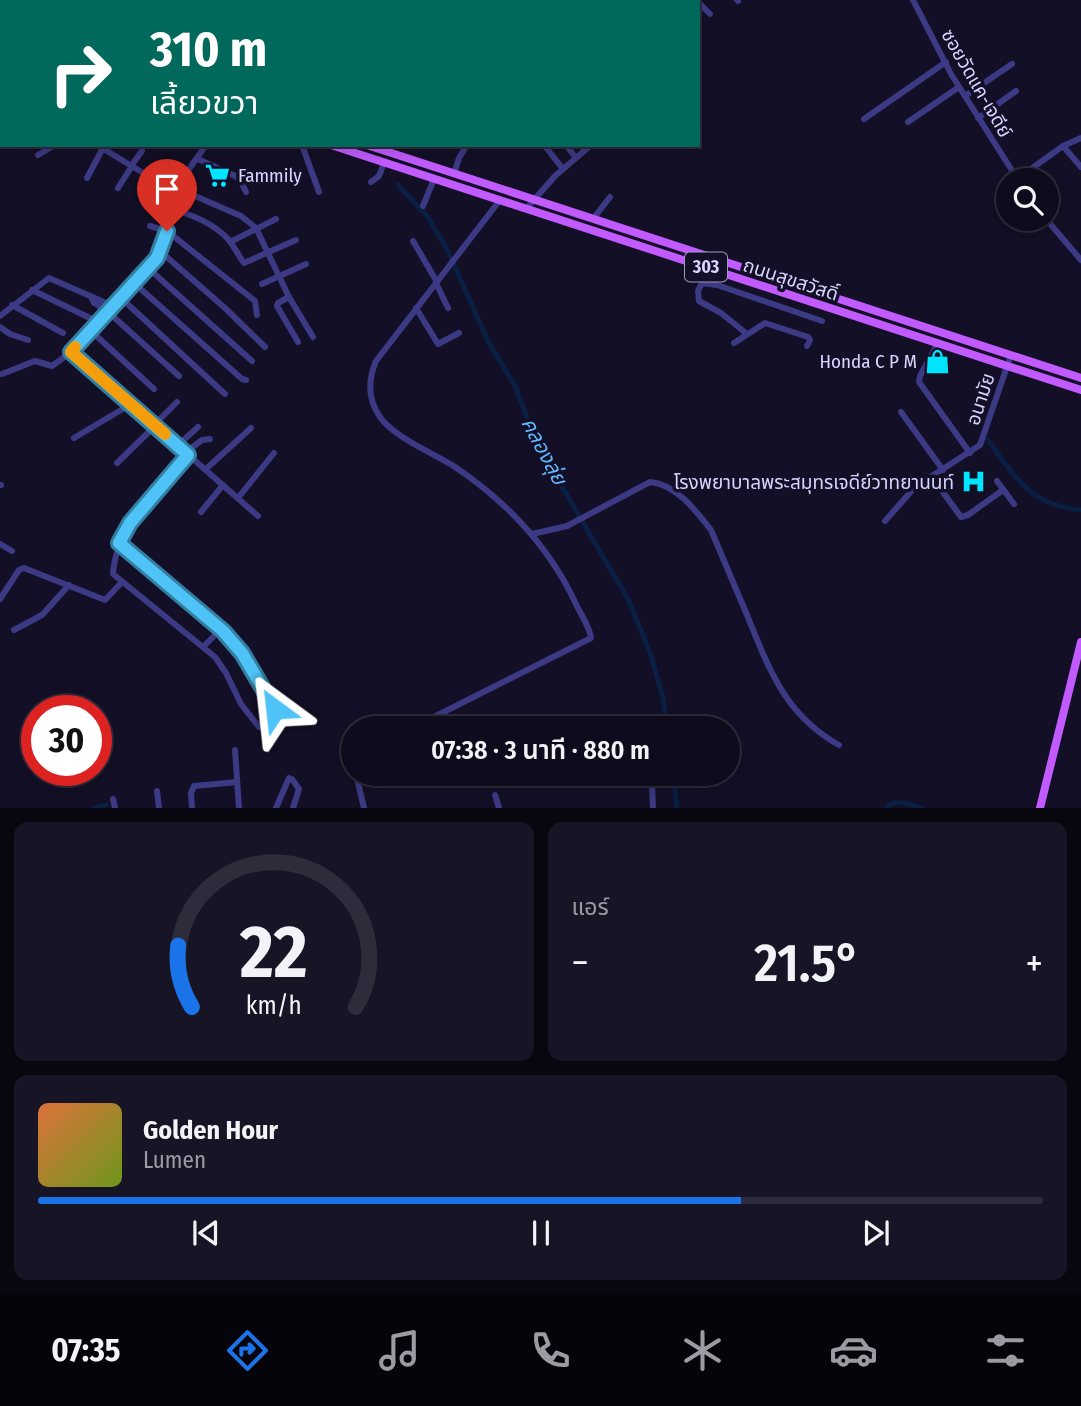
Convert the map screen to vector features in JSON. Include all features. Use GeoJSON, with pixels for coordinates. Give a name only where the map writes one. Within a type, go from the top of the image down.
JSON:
{"type":"FeatureCollection","features":[{"type":"Feature","properties":{"kind":"main road","name":"ถนนสุขสวัสดิ์"},"geometry":{"type":"LineString","coordinates":[[337,147],[1081,390]]}},
{"type":"Feature","properties":{"kind":"main road","name":"ถนนสุขสวัสดิ์"},"geometry":{"type":"LineString","coordinates":[[373,147],[1081,378]]}},
{"type":"Feature","properties":{"kind":"main road"},"geometry":{"type":"LineString","coordinates":[[1040,807],[1081,642]]}},
{"type":"Feature","properties":{"kind":"street","name":"ซอยวัดแค-เจดีย์"},"geometry":{"type":"LineString","coordinates":[[913,0],[959,86],[1009,168]]}},
{"type":"Feature","properties":{"kind":"street"},"geometry":{"type":"LineString","coordinates":[[700,3],[710,13]]}},
{"type":"Feature","properties":{"kind":"street"},"geometry":{"type":"LineString","coordinates":[[864,119],[946,62]]}},
{"type":"Feature","properties":{"kind":"street"},"geometry":{"type":"LineString","coordinates":[[965,96],[1012,64]]}},
{"type":"Feature","properties":{"kind":"street"},"geometry":{"type":"LineString","coordinates":[[908,122],[959,86]]}},
{"type":"Feature","properties":{"kind":"street"},"geometry":{"type":"LineString","coordinates":[[978,118],[1016,91]]}},
{"type":"Feature","properties":{"kind":"street"},"geometry":{"type":"LineString","coordinates":[[1033,168],[1063,146],[1081,138]]}},
{"type":"Feature","properties":{"kind":"street"},"geometry":{"type":"LineString","coordinates":[[1063,146],[1081,167]]}},
{"type":"Feature","properties":{"kind":"street"},"geometry":{"type":"LineString","coordinates":[[38,155],[52,147]]}},
{"type":"Feature","properties":{"kind":"street"},"geometry":{"type":"LineString","coordinates":[[87,178],[102,147]]}},
{"type":"Feature","properties":{"kind":"street"},"geometry":{"type":"LineString","coordinates":[[103,147],[131,166],[178,191],[241,216],[256,228],[289,296],[313,337]]}},
{"type":"Feature","properties":{"kind":"street"},"geometry":{"type":"LineString","coordinates":[[2,374],[35,361],[52,366],[71,352],[148,268],[161,252],[178,191],[187,172],[205,147]]}},
{"type":"Feature","properties":{"kind":"street"},"geometry":{"type":"LineString","coordinates":[[303,147],[318,192]]}},
{"type":"Feature","properties":{"kind":"street"},"geometry":{"type":"LineString","coordinates":[[454,174],[464,147]]}},
{"type":"Feature","properties":{"kind":"street"},"geometry":{"type":"LineString","coordinates":[[546,147],[563,169]]}},
{"type":"Feature","properties":{"kind":"street"},"geometry":{"type":"LineString","coordinates":[[568,147],[576,158]]}},
{"type":"Feature","properties":{"kind":"street"},"geometry":{"type":"LineString","coordinates":[[526,209],[563,169],[589,147]]}},
{"type":"Feature","properties":{"kind":"street"},"geometry":{"type":"LineString","coordinates":[[118,188],[142,151]]}},
{"type":"Feature","properties":{"kind":"street"},"geometry":{"type":"LineString","coordinates":[[198,159],[235,176],[246,191]]}},
{"type":"Feature","properties":{"kind":"street"},"geometry":{"type":"LineString","coordinates":[[371,182],[379,176],[384,163]]}},
{"type":"Feature","properties":{"kind":"street"},"geometry":{"type":"LineString","coordinates":[[424,206],[434,179]]}},
{"type":"Feature","properties":{"kind":"street"},"geometry":{"type":"LineString","coordinates":[[593,219],[610,197]]}},
{"type":"Feature","properties":{"kind":"street"},"geometry":{"type":"LineString","coordinates":[[436,716],[591,638],[565,580],[532,534],[485,490],[455,467],[385,423],[373,404],[371,372],[385,348],[500,200]]}},
{"type":"Feature","properties":{"kind":"street"},"geometry":{"type":"LineString","coordinates":[[173,209],[203,220],[230,242],[244,263],[296,240]]}},
{"type":"Feature","properties":{"kind":"street"},"geometry":{"type":"LineString","coordinates":[[230,242],[276,219]]}},
{"type":"Feature","properties":{"kind":"street"},"geometry":{"type":"LineString","coordinates":[[150,226],[167,231],[255,301],[257,315]]}},
{"type":"Feature","properties":{"kind":"street"},"geometry":{"type":"LineString","coordinates":[[1056,231],[1081,260]]}},
{"type":"Feature","properties":{"kind":"street"},"geometry":{"type":"LineString","coordinates":[[413,241],[448,308]]}},
{"type":"Feature","properties":{"kind":"street"},"geometry":{"type":"LineString","coordinates":[[161,252],[265,347]]}},
{"type":"Feature","properties":{"kind":"street"},"geometry":{"type":"LineString","coordinates":[[262,285],[306,264]]}},
{"type":"Feature","properties":{"kind":"street"},"geometry":{"type":"LineString","coordinates":[[148,268],[252,361]]}},
{"type":"Feature","properties":{"kind":"street"},"geometry":{"type":"LineString","coordinates":[[717,285],[721,272]]}},
{"type":"Feature","properties":{"kind":"street"},"geometry":{"type":"LineString","coordinates":[[0,316],[47,278],[54,278],[91,297],[99,298],[179,376]]}},
{"type":"Feature","properties":{"kind":"street"},"geometry":{"type":"LineString","coordinates":[[746,295],[750,282]]}},
{"type":"Feature","properties":{"kind":"street"},"geometry":{"type":"LineString","coordinates":[[134,283],[246,380]]}},
{"type":"Feature","properties":{"kind":"street"},"geometry":{"type":"LineString","coordinates":[[747,334],[697,298],[702,283],[717,285],[822,321]]}},
{"type":"Feature","properties":{"kind":"street"},"geometry":{"type":"LineString","coordinates":[[32,290],[90,318]]}},
{"type":"Feature","properties":{"kind":"street"},"geometry":{"type":"LineString","coordinates":[[774,304],[778,291]]}},
{"type":"Feature","properties":{"kind":"street"},"geometry":{"type":"LineString","coordinates":[[289,296],[277,306],[298,342]]}},
{"type":"Feature","properties":{"kind":"street"},"geometry":{"type":"LineString","coordinates":[[121,298],[225,394]]}},
{"type":"Feature","properties":{"kind":"street"},"geometry":{"type":"LineString","coordinates":[[12,305],[63,333]]}},
{"type":"Feature","properties":{"kind":"street"},"geometry":{"type":"LineString","coordinates":[[416,308],[438,344],[459,333]]}},
{"type":"Feature","properties":{"kind":"street"},"geometry":{"type":"LineString","coordinates":[[734,343],[765,323],[808,337],[810,340],[807,346]]}},
{"type":"Feature","properties":{"kind":"street"},"geometry":{"type":"LineString","coordinates":[[0,327],[10,334],[28,340]]}},
{"type":"Feature","properties":{"kind":"street"},"geometry":{"type":"LineString","coordinates":[[90,331],[154,388]]}},
{"type":"Feature","properties":{"kind":"street"},"geometry":{"type":"LineString","coordinates":[[938,343],[919,382],[970,453]]}},
{"type":"Feature","properties":{"kind":"street"},"geometry":{"type":"LineString","coordinates":[[71,352],[258,516]]}},
{"type":"Feature","properties":{"kind":"street","name":"อนามัย"},"geometry":{"type":"LineString","coordinates":[[886,521],[915,487],[970,453],[982,442],[1011,355]]}},
{"type":"Feature","properties":{"kind":"street"},"geometry":{"type":"LineString","coordinates":[[117,463],[177,402]]}},
{"type":"Feature","properties":{"kind":"street"},"geometry":{"type":"LineString","coordinates":[[74,438],[131,404]]}},
{"type":"Feature","properties":{"kind":"street"},"geometry":{"type":"LineString","coordinates":[[901,412],[943,470]]}},
{"type":"Feature","properties":{"kind":"street"},"geometry":{"type":"LineString","coordinates":[[178,445],[198,427]]}},
{"type":"Feature","properties":{"kind":"street"},"geometry":{"type":"LineString","coordinates":[[205,469],[251,428]]}},
{"type":"Feature","properties":{"kind":"street"},"geometry":{"type":"LineString","coordinates":[[211,439],[202,440],[187,454],[128,526],[119,543],[113,572],[204,646],[221,664],[241,704],[259,727]]}},
{"type":"Feature","properties":{"kind":"street"},"geometry":{"type":"LineString","coordinates":[[239,498],[274,453]]}},
{"type":"Feature","properties":{"kind":"street"},"geometry":{"type":"LineString","coordinates":[[932,477],[961,517],[968,515],[1003,490]]}},
{"type":"Feature","properties":{"kind":"street"},"geometry":{"type":"LineString","coordinates":[[997,481],[1014,504]]}},
{"type":"Feature","properties":{"kind":"street"},"geometry":{"type":"LineString","coordinates":[[532,534],[567,526],[650,482],[660,483],[676,493],[695,509],[711,530],[773,679],[805,721],[839,745]]}},
{"type":"Feature","properties":{"kind":"street"},"geometry":{"type":"LineString","coordinates":[[201,512],[223,485]]}},
{"type":"Feature","properties":{"kind":"street"},"geometry":{"type":"LineString","coordinates":[[119,543],[220,629],[242,653],[275,709]]}},
{"type":"Feature","properties":{"kind":"street"},"geometry":{"type":"LineString","coordinates":[[0,544],[12,551]]}},
{"type":"Feature","properties":{"kind":"street"},"geometry":{"type":"LineString","coordinates":[[0,599],[19,570],[24,568],[105,600],[122,582]]}},
{"type":"Feature","properties":{"kind":"street"},"geometry":{"type":"LineString","coordinates":[[14,630],[42,615],[69,585]]}},
{"type":"Feature","properties":{"kind":"street"},"geometry":{"type":"LineString","coordinates":[[204,646],[220,629]]}},
{"type":"Feature","properties":{"kind":"street"},"geometry":{"type":"LineString","coordinates":[[235,750],[239,807]]}},
{"type":"Feature","properties":{"kind":"street"},"geometry":{"type":"LineString","coordinates":[[276,807],[289,778],[299,789],[292,807]]}},
{"type":"Feature","properties":{"kind":"street"},"geometry":{"type":"LineString","coordinates":[[192,807],[191,793],[194,786],[237,782]]}},
{"type":"Feature","properties":{"kind":"street"},"geometry":{"type":"LineString","coordinates":[[359,786],[364,807]]}},
{"type":"Feature","properties":{"kind":"street"},"geometry":{"type":"LineString","coordinates":[[652,786],[653,807]]}},
{"type":"Feature","properties":{"kind":"street"},"geometry":{"type":"LineString","coordinates":[[157,791],[159,807]]}},
{"type":"Feature","properties":{"kind":"street"},"geometry":{"type":"LineString","coordinates":[[495,795],[499,807]]}},
{"type":"Feature","properties":{"kind":"street"},"geometry":{"type":"LineString","coordinates":[[113,799],[115,807]]}},
{"type":"Feature","properties":{"kind":"waterway","name":"คลองลุ่ย"},"geometry":{"type":"LineString","coordinates":[[398,185],[427,216],[446,247],[488,341],[515,386],[538,446],[628,599],[651,655],[665,716]]}},
{"type":"Feature","properties":{"kind":"waterway"},"geometry":{"type":"LineString","coordinates":[[987,439],[1016,477],[1036,496],[1063,507],[1081,510]]}},
{"type":"Feature","properties":{"kind":"waterway","name":"คลองลุ่ย"},"geometry":{"type":"LineString","coordinates":[[674,786],[677,808]]}},
{"type":"Feature","properties":{"kind":"waterway","name":"คลองลุ่ย"},"geometry":{"type":"LineString","coordinates":[[886,808],[894,803],[921,808]]}},
{"type":"Feature","properties":{"kind":"waterway"},"geometry":{"type":"LineString","coordinates":[[94,808],[106,805]]}},
{"type":"Feature","properties":{"kind":"slow traffic"},"geometry":{"type":"LineString","coordinates":[[75,347],[71,352],[165,434]]}},
{"type":"Feature","properties":{"kind":"place","name":"Fammily"},"geometry":{"type":"Point","coordinates":[218,175]}},
{"type":"Feature","properties":{"kind":"place","name":"Honda C P M"},"geometry":{"type":"Point","coordinates":[937,361]}},
{"type":"Feature","properties":{"kind":"place","name":"โรงพยาบาลพระสมุทรเจดีย์วาทยานนท์"},"geometry":{"type":"Point","coordinates":[974,482]}},
{"type":"Feature","properties":{"kind":"route"},"geometry":{"type":"LineString","coordinates":[[167,231],[157,258],[71,352],[188,455],[130,523],[119,543],[223,631],[242,653],[275,709]]}}]}
